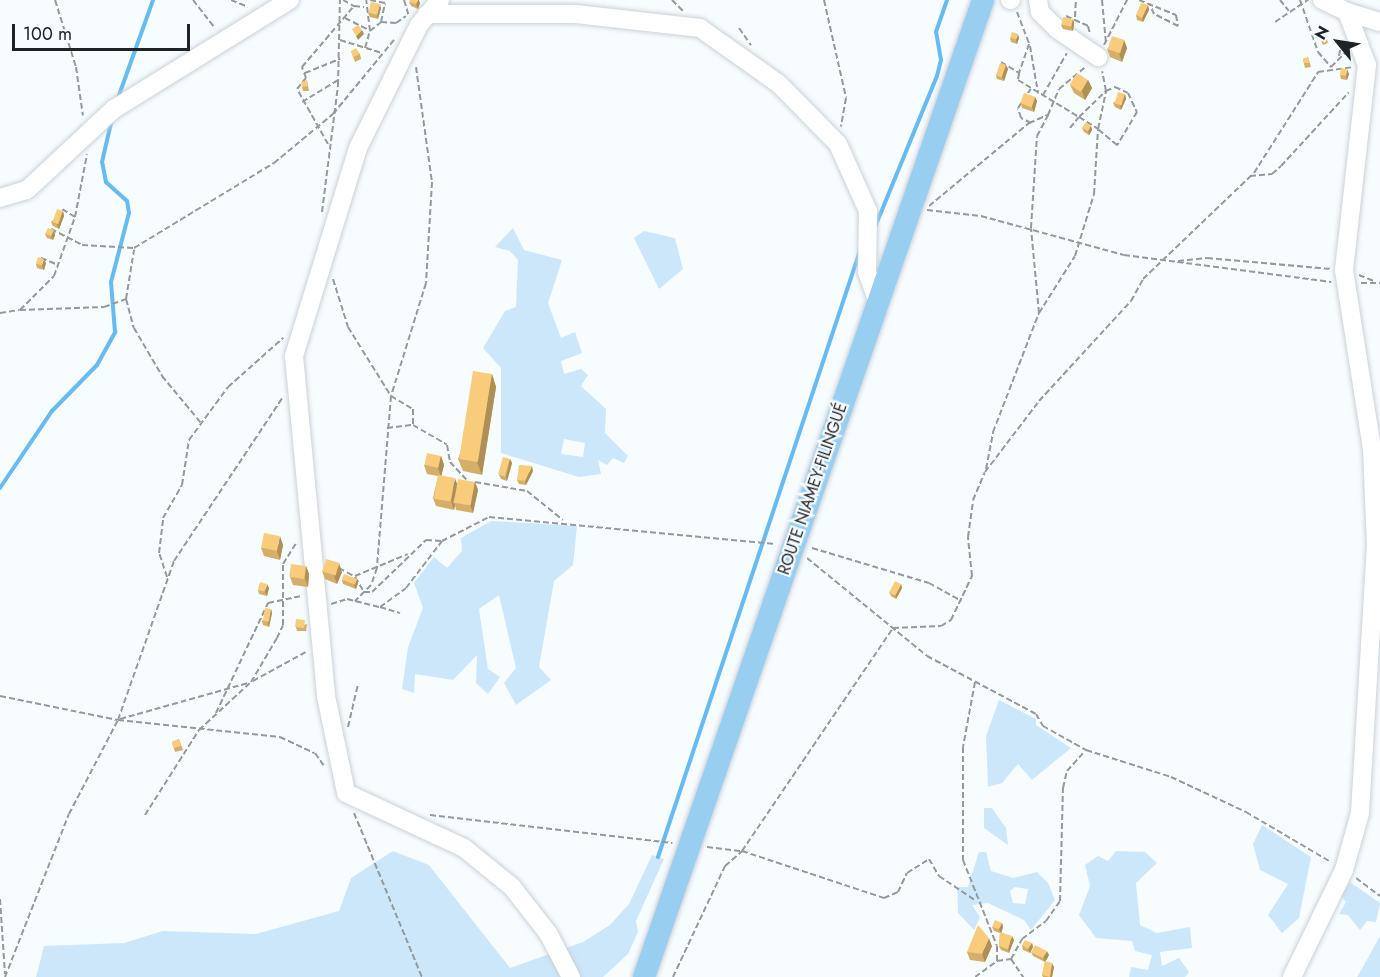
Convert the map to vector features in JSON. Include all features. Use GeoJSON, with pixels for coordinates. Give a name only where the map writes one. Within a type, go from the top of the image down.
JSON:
{"type":"FeatureCollection","features":[{"type":"Feature","properties":{"kind":"main road","name":"ROUTE NIAMEY-FILINGUÉ"},"geometry":{"type":"LineString","coordinates":[[644,977],[878,303],[917,210],[983,0]]}},
{"type":"Feature","properties":{"kind":"street"},"geometry":{"type":"LineString","coordinates":[[0,198],[27,190],[114,109],[290,0]]}},
{"type":"Feature","properties":{"kind":"street"},"geometry":{"type":"LineString","coordinates":[[1038,0],[1040,12],[1074,40],[1102,50]]}},
{"type":"Feature","properties":{"kind":"street"},"geometry":{"type":"LineString","coordinates":[[1322,0],[1347,12],[1380,22]]}},
{"type":"Feature","properties":{"kind":"street"},"geometry":{"type":"LineString","coordinates":[[571,977],[548,933],[512,886],[464,848],[346,793],[334,766],[294,356],[358,148],[406,39],[437,4],[576,14],[700,28],[779,84],[838,144],[868,211],[867,272],[878,303]]}},
{"type":"Feature","properties":{"kind":"street"},"geometry":{"type":"LineString","coordinates":[[1292,977],[1344,870],[1366,770],[1376,547],[1372,449],[1346,277],[1356,69],[1347,12]]}},
{"type":"Feature","properties":{"kind":"path"},"geometry":{"type":"LineString","coordinates":[[20,310],[54,276],[56,264],[75,217],[85,183],[87,153],[82,139],[84,108],[76,67],[55,0]]}},
{"type":"Feature","properties":{"kind":"path"},"geometry":{"type":"LineString","coordinates":[[193,0],[228,40]]}},
{"type":"Feature","properties":{"kind":"path"},"geometry":{"type":"LineString","coordinates":[[321,216],[338,80],[342,0],[354,6],[364,7]]}},
{"type":"Feature","properties":{"kind":"path"},"geometry":{"type":"LineString","coordinates":[[365,48],[370,31],[364,7],[368,0],[385,3],[381,22],[370,31]]}},
{"type":"Feature","properties":{"kind":"path"},"geometry":{"type":"LineString","coordinates":[[404,0],[412,24],[437,4]]}},
{"type":"Feature","properties":{"kind":"path"},"geometry":{"type":"LineString","coordinates":[[824,0],[846,98],[838,144]]}},
{"type":"Feature","properties":{"kind":"path"},"geometry":{"type":"LineString","coordinates":[[1010,0],[1029,44],[1038,93]]}},
{"type":"Feature","properties":{"kind":"path"},"geometry":{"type":"LineString","coordinates":[[893,628],[941,626],[961,601],[972,576],[968,537],[973,500],[985,472],[993,432],[1039,313],[1078,244],[1094,194],[1098,129],[1106,91],[1102,50],[1102,0]]}},
{"type":"Feature","properties":{"kind":"path"},"geometry":{"type":"LineString","coordinates":[[1039,313],[1031,228],[1037,136],[1054,100],[1102,50],[1127,0]]}},
{"type":"Feature","properties":{"kind":"path"},"geometry":{"type":"LineString","coordinates":[[1139,0],[1176,15],[1178,26],[1154,14],[1150,5]]}},
{"type":"Feature","properties":{"kind":"path"},"geometry":{"type":"LineString","coordinates":[[1280,0],[1289,11]]}},
{"type":"Feature","properties":{"kind":"path"},"geometry":{"type":"LineString","coordinates":[[1275,22],[1300,2],[1308,0]]}},
{"type":"Feature","properties":{"kind":"path"},"geometry":{"type":"LineString","coordinates":[[1075,17],[1076,1]]}},
{"type":"Feature","properties":{"kind":"path"},"geometry":{"type":"LineString","coordinates":[[1300,2],[1318,52],[1331,67]]}},
{"type":"Feature","properties":{"kind":"path"},"geometry":{"type":"LineString","coordinates":[[305,73],[302,67],[318,44],[340,25],[354,6]]}},
{"type":"Feature","properties":{"kind":"path"},"geometry":{"type":"LineString","coordinates":[[381,22],[396,23],[408,14]]}},
{"type":"Feature","properties":{"kind":"path"},"geometry":{"type":"LineString","coordinates":[[345,18],[370,31]]}},
{"type":"Feature","properties":{"kind":"path"},"geometry":{"type":"LineString","coordinates":[[51,230],[82,245],[134,248],[236,190],[333,114],[382,53],[406,39],[432,182],[426,283],[391,396],[384,454],[377,568],[364,592],[355,601]]}},
{"type":"Feature","properties":{"kind":"path"},"geometry":{"type":"LineString","coordinates":[[340,40],[382,53]]}},
{"type":"Feature","properties":{"kind":"path"},"geometry":{"type":"LineString","coordinates":[[1043,94],[1074,40]]}},
{"type":"Feature","properties":{"kind":"path"},"geometry":{"type":"LineString","coordinates":[[1029,44],[1018,80],[1054,100],[1079,117],[1098,129],[1117,145],[1137,112],[1128,93],[1115,87],[1106,91],[1079,117],[1070,128]]}},
{"type":"Feature","properties":{"kind":"path"},"geometry":{"type":"LineString","coordinates":[[329,147],[302,102],[297,89],[305,73],[340,59]]}},
{"type":"Feature","properties":{"kind":"path"},"geometry":{"type":"LineString","coordinates":[[1001,62],[1019,73]]}},
{"type":"Feature","properties":{"kind":"path"},"geometry":{"type":"LineString","coordinates":[[985,472],[1162,259],[1250,176],[1315,77],[1331,67],[1356,69]]}},
{"type":"Feature","properties":{"kind":"path"},"geometry":{"type":"LineString","coordinates":[[302,102],[338,80]]}},
{"type":"Feature","properties":{"kind":"path"},"geometry":{"type":"LineString","coordinates":[[1031,89],[1018,108],[1021,118],[1031,123]]}},
{"type":"Feature","properties":{"kind":"path"},"geometry":{"type":"LineString","coordinates":[[1250,176],[1272,174],[1351,90]]}},
{"type":"Feature","properties":{"kind":"path"},"geometry":{"type":"LineString","coordinates":[[917,210],[1031,123],[1048,115]]}},
{"type":"Feature","properties":{"kind":"path"},"geometry":{"type":"LineString","coordinates":[[62,209],[75,217]]}},
{"type":"Feature","properties":{"kind":"path"},"geometry":{"type":"LineString","coordinates":[[917,210],[1031,228],[1078,244],[1162,259],[1346,277],[1380,283]]}},
{"type":"Feature","properties":{"kind":"path"},"geometry":{"type":"LineString","coordinates":[[134,248],[126,299],[134,328],[162,376],[201,424]]}},
{"type":"Feature","properties":{"kind":"path"},"geometry":{"type":"LineString","coordinates":[[325,255],[348,327],[391,396],[412,409],[413,425]]}},
{"type":"Feature","properties":{"kind":"path"},"geometry":{"type":"LineString","coordinates":[[41,258],[56,264]]}},
{"type":"Feature","properties":{"kind":"path"},"geometry":{"type":"LineString","coordinates":[[1175,261],[1207,258],[1380,283]]}},
{"type":"Feature","properties":{"kind":"path"},"geometry":{"type":"LineString","coordinates":[[0,313],[20,310],[104,307],[126,299]]}},
{"type":"Feature","properties":{"kind":"path"},"geometry":{"type":"LineString","coordinates":[[167,578],[159,553],[163,518],[182,485],[182,457],[201,424],[263,354],[286,335],[300,337]]}},
{"type":"Feature","properties":{"kind":"path"},"geometry":{"type":"LineString","coordinates":[[5,977],[69,814],[118,720],[167,578],[195,524],[260,437],[285,388]]}},
{"type":"Feature","properties":{"kind":"path"},"geometry":{"type":"LineString","coordinates":[[387,428],[405,422],[413,425],[447,446],[460,477],[527,491],[565,521]]}},
{"type":"Feature","properties":{"kind":"path"},"geometry":{"type":"LineString","coordinates":[[380,607],[406,588],[442,542],[489,517],[565,521],[833,550],[929,583],[961,601]]}},
{"type":"Feature","properties":{"kind":"path"},"geometry":{"type":"LineString","coordinates":[[364,592],[372,592],[426,540],[442,542]]}},
{"type":"Feature","properties":{"kind":"path"},"geometry":{"type":"LineString","coordinates":[[793,546],[927,656],[1036,714],[1043,726],[1086,750],[1171,777],[1246,812],[1344,870],[1380,896]]}},
{"type":"Feature","properties":{"kind":"path"},"geometry":{"type":"LineString","coordinates":[[355,577],[411,553]]}},
{"type":"Feature","properties":{"kind":"path"},"geometry":{"type":"LineString","coordinates":[[118,720],[251,682],[283,625],[283,564]]}},
{"type":"Feature","properties":{"kind":"path"},"geometry":{"type":"LineString","coordinates":[[334,567],[355,577],[364,592]]}},
{"type":"Feature","properties":{"kind":"path"},"geometry":{"type":"LineString","coordinates":[[216,713],[223,691],[268,603],[283,596],[317,601],[355,601],[400,613]]}},
{"type":"Feature","properties":{"kind":"path"},"geometry":{"type":"LineString","coordinates":[[673,977],[725,866],[742,851],[893,628]]}},
{"type":"Feature","properties":{"kind":"path"},"geometry":{"type":"LineString","coordinates":[[145,815],[200,730],[216,713],[251,682],[320,639]]}},
{"type":"Feature","properties":{"kind":"path"},"geometry":{"type":"LineString","coordinates":[[975,682],[963,747],[961,805],[963,860],[976,901],[997,946],[997,961]]}},
{"type":"Feature","properties":{"kind":"path"},"geometry":{"type":"LineString","coordinates":[[0,696],[118,720],[280,738],[315,753],[334,766],[358,684]]}},
{"type":"Feature","properties":{"kind":"path"},"geometry":{"type":"LineString","coordinates":[[1011,959],[1022,939],[1046,921],[1060,901],[1063,788],[1067,771],[1086,750]]}},
{"type":"Feature","properties":{"kind":"path"},"geometry":{"type":"LineString","coordinates":[[346,793],[422,977]]}},
{"type":"Feature","properties":{"kind":"path"},"geometry":{"type":"LineString","coordinates":[[418,814],[742,851],[884,898],[898,892],[907,873],[929,859],[939,876],[976,901]]}},
{"type":"Feature","properties":{"kind":"path"},"geometry":{"type":"LineString","coordinates":[[0,899],[5,977]]}},
{"type":"Feature","properties":{"kind":"path"},"geometry":{"type":"LineString","coordinates":[[975,977],[997,961],[1011,959]]}},
{"type":"Feature","properties":{"kind":"path"},"geometry":{"type":"LineString","coordinates":[[1011,959],[1023,977]]}},
{"type":"Feature","properties":{"kind":"shaded area"},"geometry":{"type":"Polygon","coordinates":[[[513,228],[524,250],[562,260],[548,303],[561,338],[575,332],[582,353],[561,361],[564,374],[581,369],[588,375],[581,386],[606,409],[605,433],[628,456],[624,463],[613,458],[607,465],[598,460],[601,474],[579,477],[501,453],[501,368],[483,348],[505,311],[516,307],[518,260],[510,251],[495,247],[513,228]],[[564,439],[561,454],[583,457],[585,443],[564,439]]]}},
{"type":"Feature","properties":{"kind":"shaded area"},"geometry":{"type":"Polygon","coordinates":[[[644,231],[675,238],[683,269],[659,289],[634,238],[644,231]]]}},
{"type":"Feature","properties":{"kind":"shaded area"},"geometry":{"type":"Polygon","coordinates":[[[491,521],[577,526],[573,565],[554,581],[539,667],[551,680],[516,705],[504,683],[516,668],[499,595],[479,609],[488,669],[500,677],[488,694],[476,683],[477,655],[453,680],[415,674],[414,693],[402,689],[408,647],[423,608],[414,583],[434,557],[447,568],[462,551],[461,538],[491,521]]]}},
{"type":"Feature","properties":{"kind":"shaded area"},"geometry":{"type":"Polygon","coordinates":[[[999,700],[1036,719],[1036,725],[1071,748],[1032,780],[1018,764],[1002,783],[988,787],[986,736],[999,700]]]}},
{"type":"Feature","properties":{"kind":"shaded area"},"geometry":{"type":"Polygon","coordinates":[[[984,808],[992,808],[1006,828],[1008,845],[984,828],[984,808]]]}},
{"type":"Feature","properties":{"kind":"shaded area"},"geometry":{"type":"Polygon","coordinates":[[[1262,825],[1311,857],[1299,918],[1282,933],[1268,915],[1288,884],[1260,870],[1253,844],[1262,825]]]}},
{"type":"Feature","properties":{"kind":"shaded area"},"geometry":{"type":"Polygon","coordinates":[[[393,851],[429,865],[510,968],[583,942],[610,925],[629,904],[652,855],[664,859],[636,921],[638,932],[628,954],[603,977],[36,977],[44,946],[124,943],[163,931],[256,934],[339,911],[351,878],[393,851]]]}},
{"type":"Feature","properties":{"kind":"shaded area"},"geometry":{"type":"Polygon","coordinates":[[[1116,851],[1145,852],[1157,863],[1136,883],[1140,925],[1157,933],[1190,927],[1192,948],[1160,952],[1162,966],[1179,958],[1189,972],[1185,977],[1129,977],[1131,967],[1148,970],[1152,955],[1135,951],[1132,941],[1096,938],[1079,915],[1090,886],[1085,865],[1098,856],[1108,861],[1116,851]]]}},
{"type":"Feature","properties":{"kind":"shaded area"},"geometry":{"type":"Polygon","coordinates":[[[979,852],[986,852],[991,871],[1013,878],[1037,872],[1048,883],[1055,900],[1031,930],[1024,920],[988,903],[972,905],[980,917],[974,930],[958,913],[957,887],[968,887],[979,852]],[[1015,887],[1010,891],[1013,903],[1025,904],[1028,889],[1015,887]]]}},
{"type":"Feature","properties":{"kind":"shaded area"},"geometry":{"type":"Polygon","coordinates":[[[1350,882],[1380,903],[1376,922],[1367,921],[1360,930],[1348,915],[1339,914],[1346,902],[1341,896],[1350,882]]]}},
{"type":"Feature","properties":{"kind":"shaded area"},"geometry":{"type":"Polygon","coordinates":[[[1380,936],[1380,977],[1357,977],[1364,965],[1380,936]]]}},
{"type":"Feature","properties":{"kind":"building"},"geometry":{"type":"Polygon","coordinates":[[[418,0],[416,4],[409,2],[418,0]]]}},
{"type":"Feature","properties":{"kind":"building"},"geometry":{"type":"Polygon","coordinates":[[[371,2],[380,4],[377,15],[369,13],[371,2]]]}},
{"type":"Feature","properties":{"kind":"building"},"geometry":{"type":"Polygon","coordinates":[[[1141,3],[1148,5],[1142,18],[1136,15],[1141,3]]]}},
{"type":"Feature","properties":{"kind":"building"},"geometry":{"type":"Polygon","coordinates":[[[1063,17],[1073,19],[1071,27],[1061,25],[1063,17]]]}},
{"type":"Feature","properties":{"kind":"building"},"geometry":{"type":"Polygon","coordinates":[[[358,25],[362,30],[356,36],[352,29],[358,25]]]}},
{"type":"Feature","properties":{"kind":"building"},"geometry":{"type":"Polygon","coordinates":[[[1012,32],[1018,34],[1016,40],[1010,38],[1012,32]]]}},
{"type":"Feature","properties":{"kind":"building"},"geometry":{"type":"Polygon","coordinates":[[[1325,32],[1327,39],[1321,41],[1318,34],[1325,32]]]}},
{"type":"Feature","properties":{"kind":"building"},"geometry":{"type":"Polygon","coordinates":[[[1112,36],[1124,40],[1120,53],[1108,49],[1112,36]]]}},
{"type":"Feature","properties":{"kind":"building"},"geometry":{"type":"Polygon","coordinates":[[[356,48],[360,54],[353,57],[351,51],[356,48]]]}},
{"type":"Feature","properties":{"kind":"building"},"geometry":{"type":"Polygon","coordinates":[[[1308,57],[1310,63],[1304,63],[1303,59],[1308,57]]]}},
{"type":"Feature","properties":{"kind":"building"},"geometry":{"type":"Polygon","coordinates":[[[1000,63],[1006,65],[1002,77],[996,75],[1000,63]]]}},
{"type":"Feature","properties":{"kind":"building"},"geometry":{"type":"Polygon","coordinates":[[[1341,68],[1347,69],[1346,76],[1340,75],[1341,68]]]}},
{"type":"Feature","properties":{"kind":"building"},"geometry":{"type":"Polygon","coordinates":[[[1077,73],[1088,80],[1081,92],[1070,85],[1077,73]]]}},
{"type":"Feature","properties":{"kind":"building"},"geometry":{"type":"Polygon","coordinates":[[[307,80],[308,86],[302,87],[301,82],[307,80]]]}},
{"type":"Feature","properties":{"kind":"building"},"geometry":{"type":"Polygon","coordinates":[[[1118,92],[1125,94],[1121,105],[1115,104],[1118,92]]]}},
{"type":"Feature","properties":{"kind":"building"},"geometry":{"type":"Polygon","coordinates":[[[1024,93],[1035,97],[1032,107],[1020,103],[1024,93]]]}},
{"type":"Feature","properties":{"kind":"building"},"geometry":{"type":"Polygon","coordinates":[[[1086,122],[1091,126],[1088,131],[1082,128],[1086,122]]]}},
{"type":"Feature","properties":{"kind":"building"},"geometry":{"type":"Polygon","coordinates":[[[57,209],[63,211],[58,224],[53,222],[57,209]]]}},
{"type":"Feature","properties":{"kind":"building"},"geometry":{"type":"Polygon","coordinates":[[[48,228],[54,230],[51,236],[45,234],[48,228]]]}},
{"type":"Feature","properties":{"kind":"building"},"geometry":{"type":"Polygon","coordinates":[[[38,257],[44,259],[42,266],[36,264],[38,257]]]}},
{"type":"Feature","properties":{"kind":"building"},"geometry":{"type":"Polygon","coordinates":[[[473,371],[492,374],[478,462],[459,459],[473,371]]]}},
{"type":"Feature","properties":{"kind":"building"},"geometry":{"type":"Polygon","coordinates":[[[427,453],[441,456],[438,468],[425,465],[427,453]]]}},
{"type":"Feature","properties":{"kind":"building"},"geometry":{"type":"Polygon","coordinates":[[[503,457],[510,459],[505,476],[498,474],[503,457]]]}},
{"type":"Feature","properties":{"kind":"building"},"geometry":{"type":"Polygon","coordinates":[[[519,465],[532,466],[525,481],[517,480],[519,465]]]}},
{"type":"Feature","properties":{"kind":"building"},"geometry":{"type":"Polygon","coordinates":[[[438,475],[455,478],[451,502],[434,499],[438,475]]]}},
{"type":"Feature","properties":{"kind":"building"},"geometry":{"type":"Polygon","coordinates":[[[458,479],[475,482],[471,506],[454,503],[458,479]]]}},
{"type":"Feature","properties":{"kind":"building"},"geometry":{"type":"Polygon","coordinates":[[[264,533],[280,536],[277,551],[261,548],[264,533]]]}},
{"type":"Feature","properties":{"kind":"building"},"geometry":{"type":"Polygon","coordinates":[[[326,559],[339,563],[336,576],[322,571],[326,559]]]}},
{"type":"Feature","properties":{"kind":"building"},"geometry":{"type":"Polygon","coordinates":[[[291,564],[306,566],[304,579],[289,577],[291,564]]]}},
{"type":"Feature","properties":{"kind":"building"},"geometry":{"type":"Polygon","coordinates":[[[344,574],[357,579],[355,585],[342,580],[344,574]]]}},
{"type":"Feature","properties":{"kind":"building"},"geometry":{"type":"Polygon","coordinates":[[[895,581],[901,584],[895,596],[889,593],[895,581]]]}},
{"type":"Feature","properties":{"kind":"building"},"geometry":{"type":"Polygon","coordinates":[[[260,582],[267,584],[265,592],[258,590],[260,582]]]}},
{"type":"Feature","properties":{"kind":"building"},"geometry":{"type":"Polygon","coordinates":[[[265,608],[271,609],[269,622],[263,621],[265,608]]]}},
{"type":"Feature","properties":{"kind":"building"},"geometry":{"type":"Polygon","coordinates":[[[296,619],[305,620],[304,628],[295,627],[296,619]]]}},
{"type":"Feature","properties":{"kind":"building"},"geometry":{"type":"Polygon","coordinates":[[[179,739],[181,746],[174,748],[172,742],[179,739]]]}},
{"type":"Feature","properties":{"kind":"building"},"geometry":{"type":"Polygon","coordinates":[[[995,920],[1002,923],[999,929],[992,927],[995,920]]]}},
{"type":"Feature","properties":{"kind":"building"},"geometry":{"type":"Polygon","coordinates":[[[978,925],[989,938],[982,954],[967,952],[978,925]]]}},
{"type":"Feature","properties":{"kind":"building"},"geometry":{"type":"Polygon","coordinates":[[[1000,932],[1012,936],[1008,949],[999,946],[1000,932]]]}},
{"type":"Feature","properties":{"kind":"building"},"geometry":{"type":"Polygon","coordinates":[[[1025,940],[1032,943],[1028,949],[1022,945],[1025,940]]]}},
{"type":"Feature","properties":{"kind":"building"},"geometry":{"type":"Polygon","coordinates":[[[1035,945],[1047,951],[1043,958],[1031,952],[1035,945]]]}},
{"type":"Feature","properties":{"kind":"building"},"geometry":{"type":"Polygon","coordinates":[[[1045,961],[1052,963],[1050,977],[1042,975],[1045,961]]]}},
{"type":"Feature","properties":{"kind":"waterway"},"geometry":{"type":"LineString","coordinates":[[118,98],[153,0]]}},
{"type":"Feature","properties":{"kind":"waterway"},"geometry":{"type":"LineString","coordinates":[[875,227],[937,76],[941,60],[936,32],[947,0]]}},
{"type":"Feature","properties":{"kind":"waterway"},"geometry":{"type":"LineString","coordinates":[[0,488],[52,411],[97,365],[115,332],[111,282],[129,213],[127,201],[106,182],[102,162],[111,123]]}},
{"type":"Feature","properties":{"kind":"waterway"},"geometry":{"type":"LineString","coordinates":[[658,857],[860,251]]}}]}
